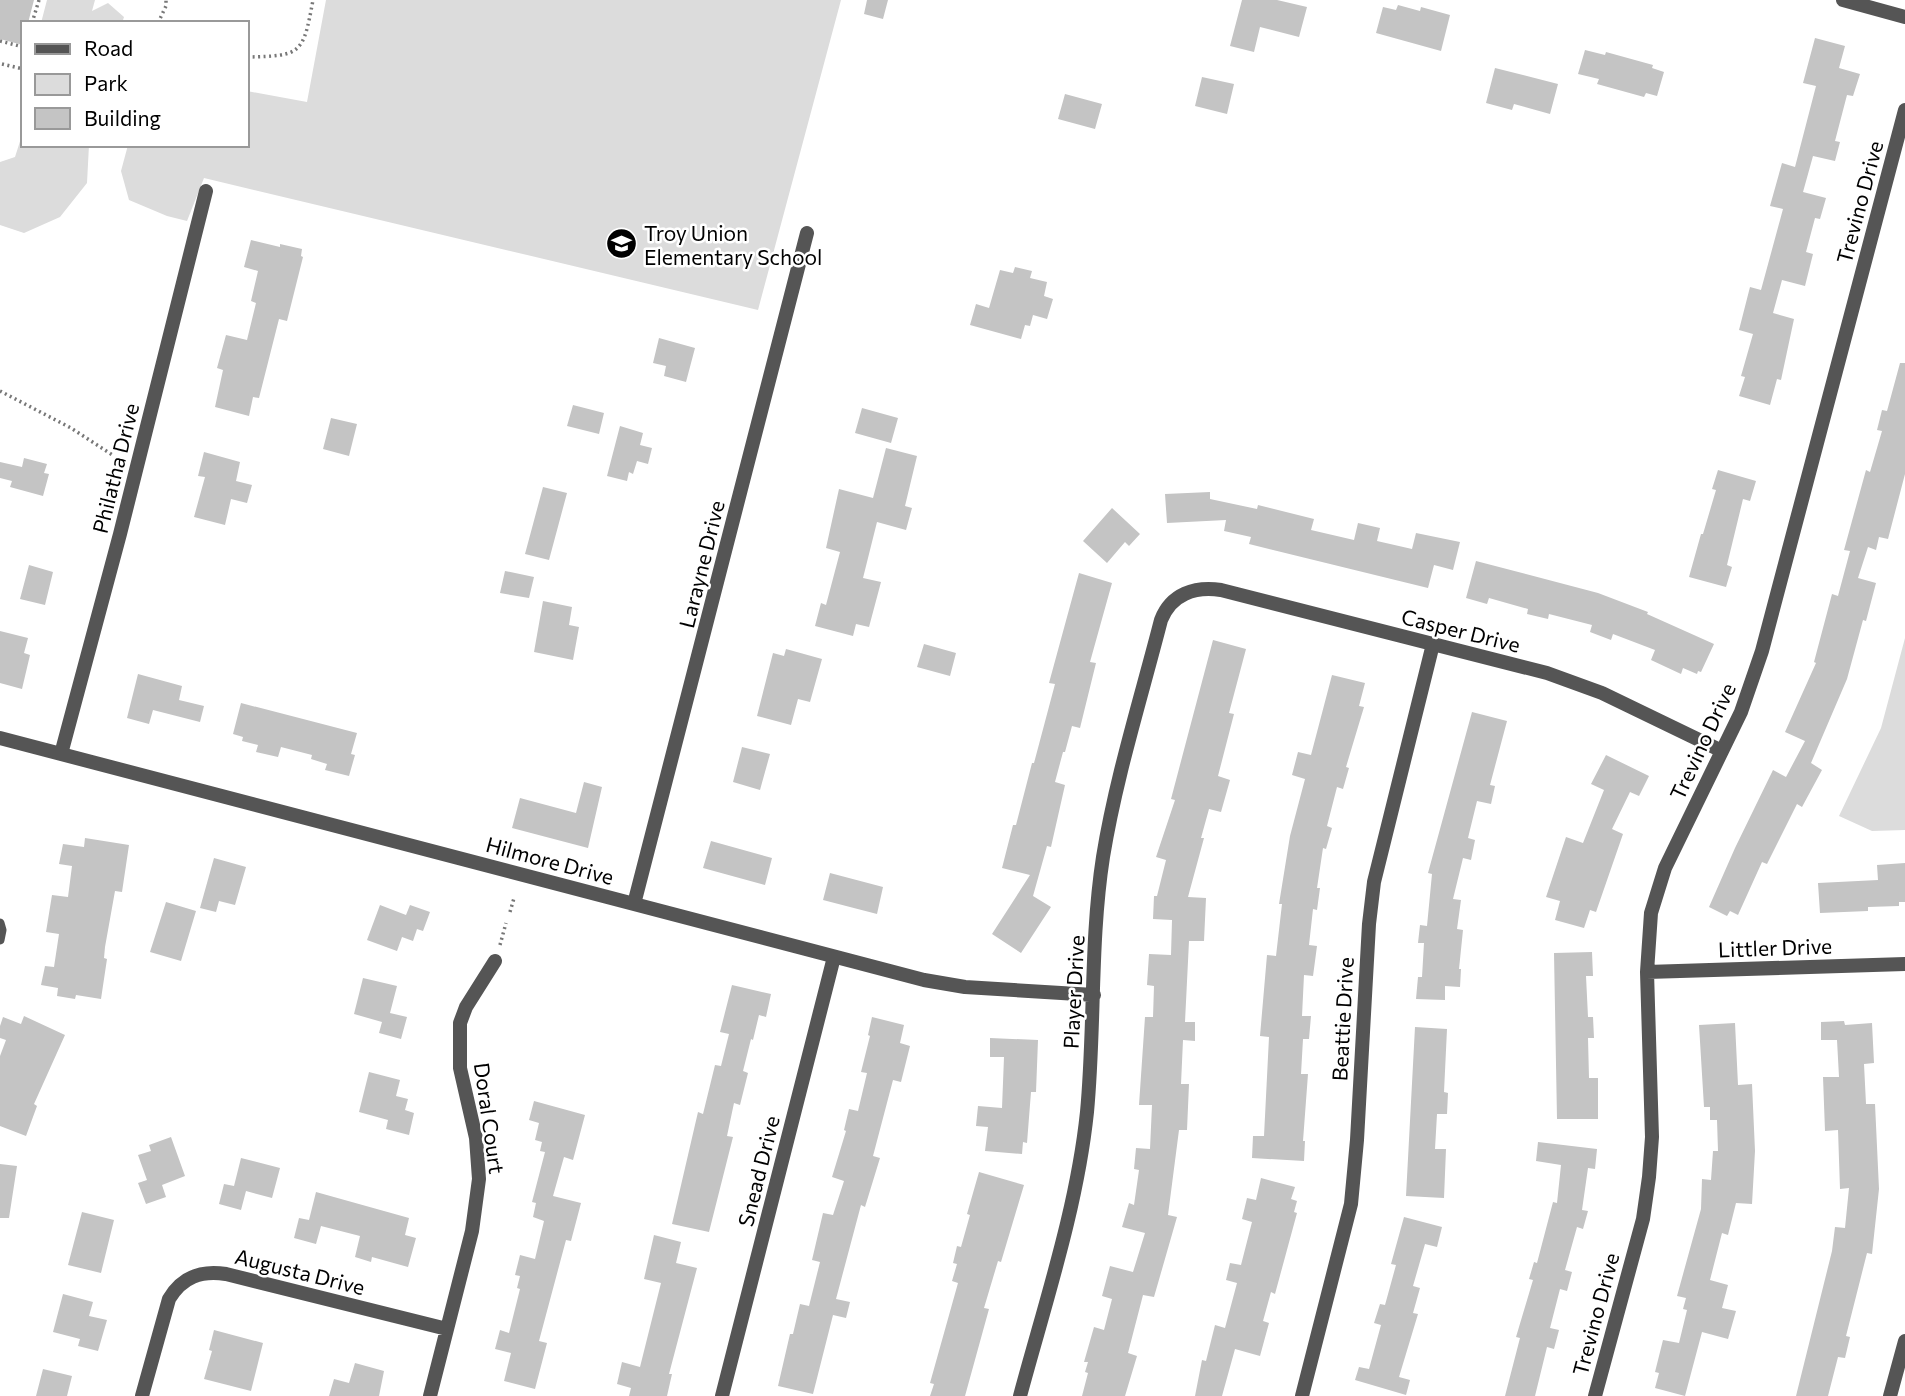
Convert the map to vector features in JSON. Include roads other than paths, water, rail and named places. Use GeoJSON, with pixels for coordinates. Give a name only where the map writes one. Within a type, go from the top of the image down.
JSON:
{"type":"FeatureCollection","features":[{"type":"Feature","properties":{"kind":"street"},"geometry":{"type":"LineString","coordinates":[[1843,0],[1905,17]]}},
{"type":"Feature","properties":{"kind":"street","name":"Trevino Drive"},"geometry":{"type":"LineString","coordinates":[[1595,1396],[1643,1219],[1649,1177],[1652,1137],[1647,972],[1649,927],[1660,882],[1741,712],[1762,651],[1905,110]]}},
{"type":"Feature","properties":{"kind":"street","name":"Philatha Drive"},"geometry":{"type":"LineString","coordinates":[[61,754],[120,534],[206,191]]}},
{"type":"Feature","properties":{"kind":"street","name":"Larayne Drive"},"geometry":{"type":"LineString","coordinates":[[634,904],[807,233]]}},
{"type":"Feature","properties":{"kind":"street","name":"Casper Drive"},"geometry":{"type":"LineString","coordinates":[[1179,597],[1196,589],[1221,590],[1547,673],[1602,693],[1722,751]]}},
{"type":"Feature","properties":{"kind":"street","name":"Player Drive"},"geometry":{"type":"LineString","coordinates":[[1020,1396],[1062,1240],[1081,1157],[1087,1111],[1100,886],[1108,832],[1161,620],[1165,610],[1179,597]]}},
{"type":"Feature","properties":{"kind":"street","name":"Beattie Drive"},"geometry":{"type":"LineString","coordinates":[[1302,1396],[1351,1204],[1374,882],[1433,644]]}},
{"type":"Feature","properties":{"kind":"street","name":"Hilmore Drive"},"geometry":{"type":"LineString","coordinates":[[0,738],[944,984],[1094,995]]}},
{"type":"Feature","properties":{"kind":"street","name":"Snead Drive"},"geometry":{"type":"LineString","coordinates":[[722,1396],[834,957]]}},
{"type":"Feature","properties":{"kind":"street","name":"Doral Court"},"geometry":{"type":"LineString","coordinates":[[430,1396],[472,1231],[479,1179],[476,1138],[460,1068],[460,1023],[466,1007],[495,961]]}},
{"type":"Feature","properties":{"kind":"street","name":"Littler Drive"},"geometry":{"type":"LineString","coordinates":[[1647,972],[1905,964]]}},
{"type":"Feature","properties":{"kind":"street","name":"Augusta Drive"},"geometry":{"type":"LineString","coordinates":[[142,1396],[169,1299],[186,1279],[200,1273],[226,1274],[447,1329]]}},
{"type":"Feature","properties":{"kind":"street"},"geometry":{"type":"LineString","coordinates":[[1890,1396],[1905,1341]]}},
{"type":"Feature","properties":{"kind":"lane"},"geometry":{"type":"LineString","coordinates":[[0,922],[0,940]]}},
{"type":"Feature","properties":{"kind":"place","name":"Troy Union Elementary School"},"geometry":{"type":"Point","coordinates":[621,244]}}]}
